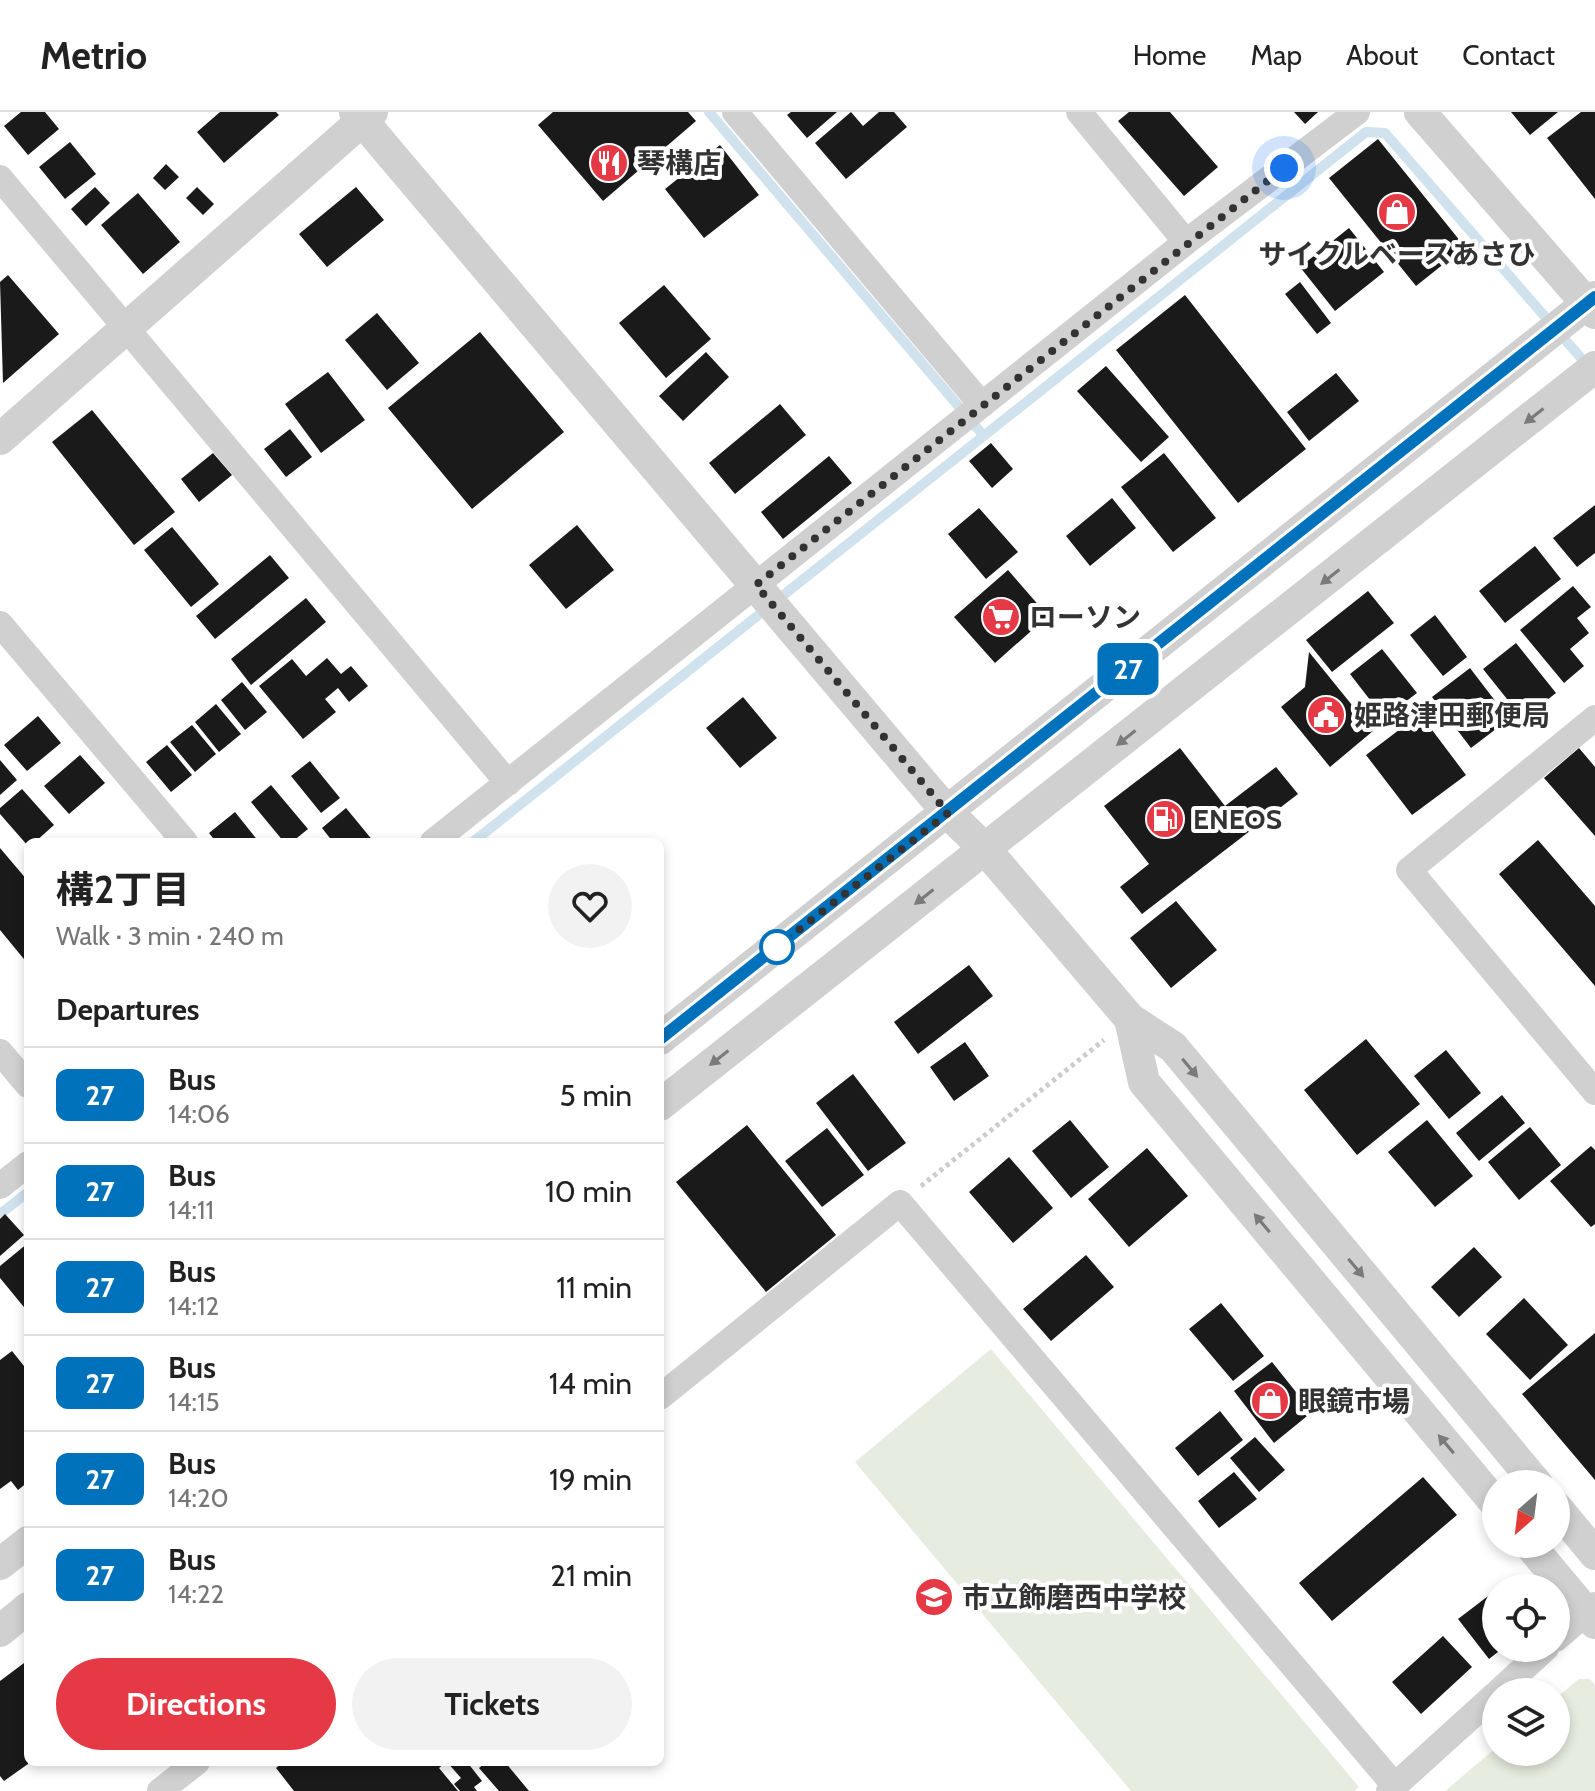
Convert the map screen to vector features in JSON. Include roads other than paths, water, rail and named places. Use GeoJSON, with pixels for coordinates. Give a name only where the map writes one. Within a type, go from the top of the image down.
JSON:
{"type":"FeatureCollection","features":[{"type":"Feature","properties":{"kind":"street"},"geometry":{"type":"LineString","coordinates":[[735,112],[982,405]]}},
{"type":"Feature","properties":{"kind":"street"},"geometry":{"type":"LineString","coordinates":[[1079,112],[1186,242]]}},
{"type":"Feature","properties":{"kind":"street"},"geometry":{"type":"LineString","coordinates":[[438,838],[1186,242],[1357,112]]}},
{"type":"Feature","properties":{"kind":"street"},"geometry":{"type":"LineString","coordinates":[[664,1036],[1593,304],[1420,112]]}},
{"type":"Feature","properties":{"kind":"street"},"geometry":{"type":"LineString","coordinates":[[0,439],[363,115],[948,813],[985,849],[1130,1019],[1173,1047],[1525,1470]]}},
{"type":"Feature","properties":{"kind":"street"},"geometry":{"type":"LineString","coordinates":[[0,178],[508,783]]}},
{"type":"Feature","properties":{"kind":"street"},"geometry":{"type":"LineString","coordinates":[[664,1102],[1595,367]]}},
{"type":"Feature","properties":{"kind":"street"},"geometry":{"type":"LineString","coordinates":[[0,624],[182,838]]}},
{"type":"Feature","properties":{"kind":"street"},"geometry":{"type":"LineString","coordinates":[[1595,718],[1409,870],[1595,1092]]}},
{"type":"Feature","properties":{"kind":"street"},"geometry":{"type":"LineString","coordinates":[[1130,1019],[1144,1082],[1482,1487]]}},
{"type":"Feature","properties":{"kind":"street"},"geometry":{"type":"LineString","coordinates":[[0,1052],[24,1080]]}},
{"type":"Feature","properties":{"kind":"street"},"geometry":{"type":"LineString","coordinates":[[0,1186],[24,1167]]}},
{"type":"Feature","properties":{"kind":"street"},"geometry":{"type":"LineString","coordinates":[[664,1394],[900,1203],[1392,1788],[1482,1707]]}},
{"type":"Feature","properties":{"kind":"street"},"geometry":{"type":"LineString","coordinates":[[1570,1524],[1595,1554]]}},
{"type":"Feature","properties":{"kind":"street"},"geometry":{"type":"LineString","coordinates":[[0,1564],[24,1545]]}},
{"type":"Feature","properties":{"kind":"street"},"geometry":{"type":"LineString","coordinates":[[1542,1558],[1592,1613],[1570,1629]]}},
{"type":"Feature","properties":{"kind":"street"},"geometry":{"type":"LineString","coordinates":[[0,1631],[24,1611]]}},
{"type":"Feature","properties":{"kind":"street"},"geometry":{"type":"LineString","coordinates":[[1513,1678],[1531,1662]]}},
{"type":"Feature","properties":{"kind":"street"},"geometry":{"type":"LineString","coordinates":[[160,1791],[192,1766]]}},
{"type":"Feature","properties":{"kind":"waterway"},"geometry":{"type":"LineString","coordinates":[[709,112],[983,435]]}},
{"type":"Feature","properties":{"kind":"waterway"},"geometry":{"type":"LineString","coordinates":[[478,838],[1366,132],[1385,133],[1588,366]]}},
{"type":"Feature","properties":{"kind":"waterway"},"geometry":{"type":"LineString","coordinates":[[0,1214],[24,1195]]}},
{"type":"Feature","properties":{"kind":"place","name":"琴構店"},"geometry":{"type":"Point","coordinates":[609,163]}},
{"type":"Feature","properties":{"kind":"place","name":"サイクルベースあさひ"},"geometry":{"type":"Point","coordinates":[1397,212]}},
{"type":"Feature","properties":{"kind":"place","name":"ローソン"},"geometry":{"type":"Point","coordinates":[1001,617]}},
{"type":"Feature","properties":{"kind":"place","name":"姫路津田郵便局"},"geometry":{"type":"Point","coordinates":[1326,715]}},
{"type":"Feature","properties":{"kind":"place","name":"ENEOS"},"geometry":{"type":"Point","coordinates":[1165,819]}},
{"type":"Feature","properties":{"kind":"place","name":"眼鏡市場"},"geometry":{"type":"Point","coordinates":[1270,1401]}},
{"type":"Feature","properties":{"kind":"place","name":"市立飾磨西中学校"},"geometry":{"type":"Point","coordinates":[934,1597]}}]}
